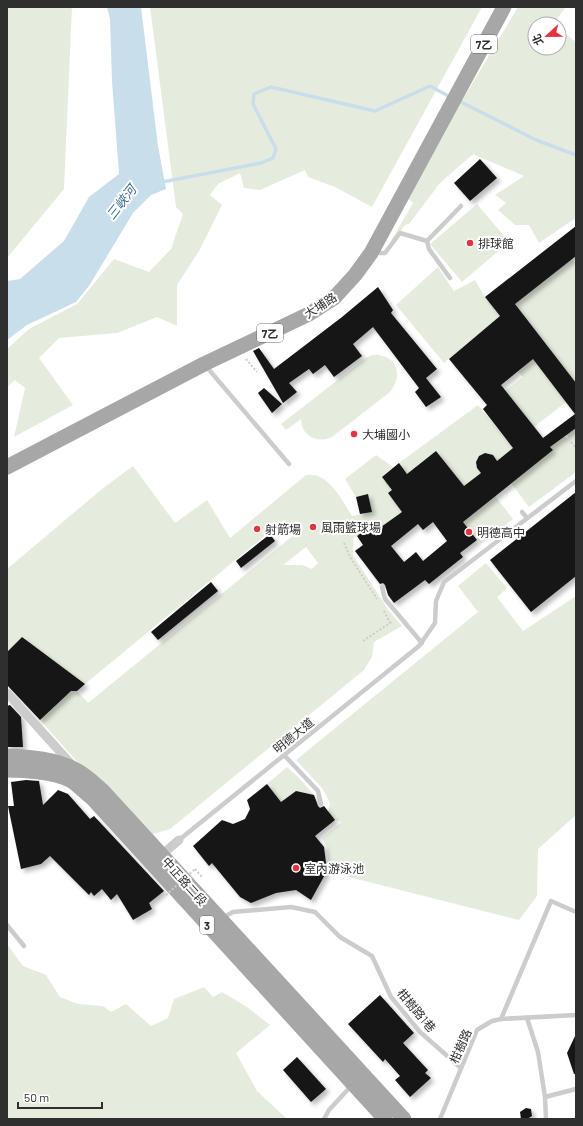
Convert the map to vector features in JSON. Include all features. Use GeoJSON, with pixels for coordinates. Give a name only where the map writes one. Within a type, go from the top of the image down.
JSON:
{"type":"FeatureCollection","features":[{"type":"Feature","properties":{"kind":"main road","name":"大埔路"},"geometry":{"type":"LineString","coordinates":[[7,467],[204,364],[309,314],[334,298],[355,275],[371,253],[504,7]]}},
{"type":"Feature","properties":{"kind":"main road","name":"中正路二段"},"geometry":{"type":"LineString","coordinates":[[7,756],[52,761],[73,775],[103,791],[156,859],[331,1050],[404,1119]]}},
{"type":"Feature","properties":{"kind":"main road","name":"中正路二段"},"geometry":{"type":"LineString","coordinates":[[7,770],[73,775]]}},
{"type":"Feature","properties":{"kind":"main road","name":"中正路二段"},"geometry":{"type":"LineString","coordinates":[[156,859],[220,919],[331,1050],[353,1084],[385,1119]]}},
{"type":"Feature","properties":{"kind":"street"},"geometry":{"type":"LineString","coordinates":[[7,693],[73,775]]}},
{"type":"Feature","properties":{"kind":"street"},"geometry":{"type":"LineString","coordinates":[[156,859],[179,840]]}},
{"type":"Feature","properties":{"kind":"lane"},"geometry":{"type":"LineString","coordinates":[[427,241],[461,206]]}},
{"type":"Feature","properties":{"kind":"lane"},"geometry":{"type":"LineString","coordinates":[[371,253],[385,253],[400,233],[427,241]]}},
{"type":"Feature","properties":{"kind":"lane"},"geometry":{"type":"LineString","coordinates":[[427,241],[429,249],[450,278]]}},
{"type":"Feature","properties":{"kind":"lane"},"geometry":{"type":"LineString","coordinates":[[204,364],[289,464]]}},
{"type":"Feature","properties":{"kind":"lane","name":"明德大道"},"geometry":{"type":"LineString","coordinates":[[179,840],[421,644],[435,623],[436,601],[444,582],[576,481]]}},
{"type":"Feature","properties":{"kind":"lane"},"geometry":{"type":"LineString","coordinates":[[522,512],[527,518]]}},
{"type":"Feature","properties":{"kind":"lane"},"geometry":{"type":"LineString","coordinates":[[382,587],[385,599],[407,624],[421,644]]}},
{"type":"Feature","properties":{"kind":"lane"},"geometry":{"type":"LineString","coordinates":[[284,755],[318,791],[321,804]]}},
{"type":"Feature","properties":{"kind":"lane"},"geometry":{"type":"LineString","coordinates":[[501,1019],[551,901],[576,912]]}},
{"type":"Feature","properties":{"kind":"lane","name":"柑樹路1巷"},"geometry":{"type":"LineString","coordinates":[[220,919],[233,912],[291,907],[315,912],[340,937],[372,956],[390,997],[420,1032],[461,1068]]}},
{"type":"Feature","properties":{"kind":"lane"},"geometry":{"type":"LineString","coordinates":[[7,925],[24,946]]}},
{"type":"Feature","properties":{"kind":"lane","name":"柑樹路"},"geometry":{"type":"LineString","coordinates":[[440,1119],[477,1030],[492,1021],[501,1019],[576,1015]]}},
{"type":"Feature","properties":{"kind":"lane"},"geometry":{"type":"LineString","coordinates":[[527,1018],[538,1052],[545,1097],[546,1119]]}},
{"type":"Feature","properties":{"kind":"lane"},"geometry":{"type":"LineString","coordinates":[[324,1119],[329,1110],[353,1084]]}},
{"type":"Feature","properties":{"kind":"lane"},"geometry":{"type":"LineString","coordinates":[[545,1097],[576,1089]]}},
{"type":"Feature","properties":{"kind":"path"},"geometry":{"type":"LineString","coordinates":[[239,347],[250,365],[257,372]]}},
{"type":"Feature","properties":{"kind":"path"},"geometry":{"type":"LineString","coordinates":[[566,436],[576,448]]}},
{"type":"Feature","properties":{"kind":"path"},"geometry":{"type":"LineString","coordinates":[[344,543],[350,557],[379,603]]}},
{"type":"Feature","properties":{"kind":"path"},"geometry":{"type":"LineString","coordinates":[[363,641],[390,623],[383,610]]}},
{"type":"Feature","properties":{"kind":"path"},"geometry":{"type":"LineString","coordinates":[[166,895],[196,869]]}},
{"type":"Feature","properties":{"kind":"green space"},"geometry":{"type":"Polygon","coordinates":[[[7,7],[72,7],[64,189],[7,258],[7,7]]]}},
{"type":"Feature","properties":{"kind":"green space"},"geometry":{"type":"Polygon","coordinates":[[[150,7],[482,7],[372,207],[335,187],[308,177],[305,170],[260,190],[244,188],[240,173],[218,184],[210,195],[222,205],[199,251],[177,285],[177,326],[157,317],[117,333],[59,338],[39,358],[73,405],[14,437],[25,388],[15,380],[7,387],[7,349],[29,329],[77,304],[114,259],[149,272],[171,249],[183,214],[176,207],[150,7]]]}},
{"type":"Feature","properties":{"kind":"green space"},"geometry":{"type":"Polygon","coordinates":[[[518,7],[566,7],[559,16],[527,16],[527,56],[567,56],[567,35],[576,42],[576,221],[574,219],[539,243],[529,225],[515,225],[498,210],[506,203],[495,195],[524,176],[473,154],[440,183],[409,224],[405,225],[392,242],[391,241],[413,203],[405,196],[518,7]]]}},
{"type":"Feature","properties":{"kind":"green space","name":"排球館"},"geometry":{"type":"Polygon","coordinates":[[[477,204],[509,242],[462,282],[430,244],[477,204]]]}},
{"type":"Feature","properties":{"kind":"green space"},"geometry":{"type":"Polygon","coordinates":[[[572,259],[576,264],[576,383],[515,304],[572,259]]]}},
{"type":"Feature","properties":{"kind":"green space"},"geometry":{"type":"Polygon","coordinates":[[[438,267],[454,291],[475,280],[485,297],[566,402],[534,427],[505,391],[523,377],[518,372],[522,368],[481,332],[444,363],[396,305],[438,267]]]}},
{"type":"Feature","properties":{"kind":"green space"},"geometry":{"type":"Polygon","coordinates":[[[372,355],[387,357],[392,361],[397,372],[397,378],[394,385],[390,392],[332,437],[321,440],[311,437],[304,430],[301,419],[286,430],[281,424],[366,358],[372,355]]]}},
{"type":"Feature","properties":{"kind":"green space"},"geometry":{"type":"Polygon","coordinates":[[[478,405],[513,448],[497,461],[490,455],[479,456],[476,462],[481,473],[464,486],[436,451],[418,465],[432,506],[399,463],[478,405]]]}},
{"type":"Feature","properties":{"kind":"green space"},"geometry":{"type":"Polygon","coordinates":[[[576,428],[576,472],[529,507],[511,483],[553,450],[550,447],[576,428]]]}},
{"type":"Feature","properties":{"kind":"green space"},"geometry":{"type":"Polygon","coordinates":[[[376,455],[393,467],[382,477],[392,490],[388,493],[402,512],[381,527],[377,521],[353,539],[353,555],[387,608],[402,626],[374,642],[372,657],[364,670],[170,829],[150,835],[80,765],[40,720],[71,691],[77,691],[88,703],[295,534],[284,520],[85,684],[22,637],[7,652],[7,569],[102,489],[133,466],[175,523],[207,500],[230,538],[306,475],[314,475],[328,482],[339,495],[352,516],[372,512],[368,495],[356,497],[345,479],[376,455]],[[306,547],[283,565],[302,565],[312,569],[318,563],[306,547]]]}},
{"type":"Feature","properties":{"kind":"green space"},"geometry":{"type":"Polygon","coordinates":[[[495,496],[513,519],[481,544],[463,522],[495,496]]]}},
{"type":"Feature","properties":{"kind":"green space"},"geometry":{"type":"Polygon","coordinates":[[[486,563],[507,588],[497,597],[523,631],[576,596],[576,815],[538,849],[537,896],[519,920],[329,872],[327,847],[322,838],[342,822],[335,820],[328,812],[330,803],[322,788],[296,760],[478,612],[458,586],[486,563]]]}},
{"type":"Feature","properties":{"kind":"green space"},"geometry":{"type":"Polygon","coordinates":[[[287,767],[314,795],[296,791],[281,802],[267,784],[287,767]]]}},
{"type":"Feature","properties":{"kind":"green space"},"geometry":{"type":"Polygon","coordinates":[[[7,944],[23,966],[46,975],[60,997],[78,1004],[103,1006],[111,1012],[126,1004],[151,1026],[168,1018],[174,999],[204,987],[213,997],[222,992],[247,1007],[270,1025],[236,1053],[257,1091],[286,1118],[290,1119],[7,1119],[7,944]]]}},
{"type":"Feature","properties":{"kind":"water","name":"三峽河"},"geometry":{"type":"Polygon","coordinates":[[[107,7],[141,7],[158,146],[166,189],[151,195],[133,213],[89,286],[76,302],[27,325],[7,340],[7,281],[20,279],[64,241],[89,197],[119,174],[112,81],[110,19],[107,7]]]}},
{"type":"Feature","properties":{"kind":"building"},"geometry":{"type":"Polygon","coordinates":[[[480,159],[497,178],[470,201],[454,183],[480,159]]]}},
{"type":"Feature","properties":{"kind":"building"},"geometry":{"type":"Polygon","coordinates":[[[576,226],[576,256],[515,304],[576,383],[576,428],[550,447],[553,450],[463,522],[477,540],[460,553],[463,557],[429,584],[425,580],[394,603],[388,595],[385,585],[383,583],[380,584],[355,551],[363,545],[357,536],[377,521],[381,527],[402,512],[388,493],[392,490],[382,477],[399,463],[407,474],[436,451],[464,486],[481,473],[477,468],[476,462],[479,456],[485,453],[493,455],[497,461],[513,448],[483,409],[487,405],[449,359],[500,316],[485,297],[576,226]],[[533,359],[501,385],[543,438],[575,414],[533,359]],[[433,522],[423,530],[418,524],[391,546],[404,562],[416,552],[423,561],[447,541],[433,522]]]}},
{"type":"Feature","properties":{"kind":"building"},"geometry":{"type":"Polygon","coordinates":[[[378,287],[393,310],[391,313],[437,369],[426,378],[441,397],[426,407],[415,392],[419,388],[373,327],[353,344],[362,356],[334,377],[325,365],[313,374],[309,369],[289,383],[297,392],[283,403],[253,351],[259,348],[274,369],[342,317],[378,287]]]}},
{"type":"Feature","properties":{"kind":"building"},"geometry":{"type":"Polygon","coordinates":[[[264,388],[282,404],[272,413],[258,393],[264,388]]]}},
{"type":"Feature","properties":{"kind":"building"},"geometry":{"type":"Polygon","coordinates":[[[576,492],[576,576],[531,612],[490,560],[576,492]]]}},
{"type":"Feature","properties":{"kind":"building"},"geometry":{"type":"Polygon","coordinates":[[[368,494],[372,512],[360,514],[356,497],[368,494]]]}},
{"type":"Feature","properties":{"kind":"building"},"geometry":{"type":"Polygon","coordinates":[[[270,534],[275,541],[241,568],[236,561],[270,534]]]}},
{"type":"Feature","properties":{"kind":"building"},"geometry":{"type":"Polygon","coordinates":[[[211,582],[218,591],[158,640],[151,632],[211,582]]]}},
{"type":"Feature","properties":{"kind":"building"},"geometry":{"type":"Polygon","coordinates":[[[22,637],[85,684],[77,691],[71,691],[40,720],[7,685],[7,652],[22,637]]]}},
{"type":"Feature","properties":{"kind":"building"},"geometry":{"type":"Polygon","coordinates":[[[10,705],[21,717],[23,747],[7,747],[7,706],[10,705]]]}},
{"type":"Feature","properties":{"kind":"building"},"geometry":{"type":"Polygon","coordinates":[[[26,780],[39,781],[43,805],[58,790],[68,794],[90,819],[94,816],[164,891],[149,903],[152,909],[133,920],[117,894],[111,900],[102,889],[94,896],[91,892],[89,895],[50,856],[41,864],[21,869],[8,806],[14,806],[11,782],[26,780]]]}},
{"type":"Feature","properties":{"kind":"building"},"geometry":{"type":"Polygon","coordinates":[[[267,784],[281,802],[296,791],[314,795],[318,806],[320,808],[324,806],[335,820],[315,836],[324,847],[327,871],[311,900],[296,890],[276,893],[251,903],[240,897],[212,863],[209,866],[193,846],[222,820],[233,824],[245,819],[250,809],[247,800],[267,784]]]}},
{"type":"Feature","properties":{"kind":"building"},"geometry":{"type":"Polygon","coordinates":[[[380,995],[414,1033],[403,1043],[428,1070],[425,1073],[431,1078],[410,1097],[395,1080],[400,1076],[385,1059],[383,1062],[348,1024],[380,995]]]}},
{"type":"Feature","properties":{"kind":"building"},"geometry":{"type":"Polygon","coordinates":[[[576,1034],[576,1074],[574,1074],[567,1053],[576,1034]]]}},
{"type":"Feature","properties":{"kind":"building"},"geometry":{"type":"Polygon","coordinates":[[[297,1057],[326,1089],[311,1102],[283,1070],[297,1057]]]}},
{"type":"Feature","properties":{"kind":"building"},"geometry":{"type":"Polygon","coordinates":[[[526,1108],[531,1109],[532,1116],[527,1119],[521,1119],[520,1112],[526,1108]]]}},
{"type":"Feature","properties":{"kind":"waterway"},"geometry":{"type":"LineString","coordinates":[[162,182],[261,163],[273,158],[276,149],[253,104],[254,94],[271,87],[375,111],[430,86],[452,98]]}},
{"type":"Feature","properties":{"kind":"waterway"},"geometry":{"type":"LineString","coordinates":[[457,100],[536,140],[576,155]]}},
{"type":"Feature","properties":{"kind":"place","name":"排球館"},"geometry":{"type":"Point","coordinates":[470,243]}},
{"type":"Feature","properties":{"kind":"place","name":"大埔國小"},"geometry":{"type":"Point","coordinates":[354,434]}},
{"type":"Feature","properties":{"kind":"place","name":"風雨籃球場"},"geometry":{"type":"Point","coordinates":[313,527]}},
{"type":"Feature","properties":{"kind":"place","name":"射箭場"},"geometry":{"type":"Point","coordinates":[257,529]}},
{"type":"Feature","properties":{"kind":"place","name":"明德高中"},"geometry":{"type":"Point","coordinates":[469,532]}},
{"type":"Feature","properties":{"kind":"place","name":"室內游泳池"},"geometry":{"type":"Point","coordinates":[296,868]}}]}
